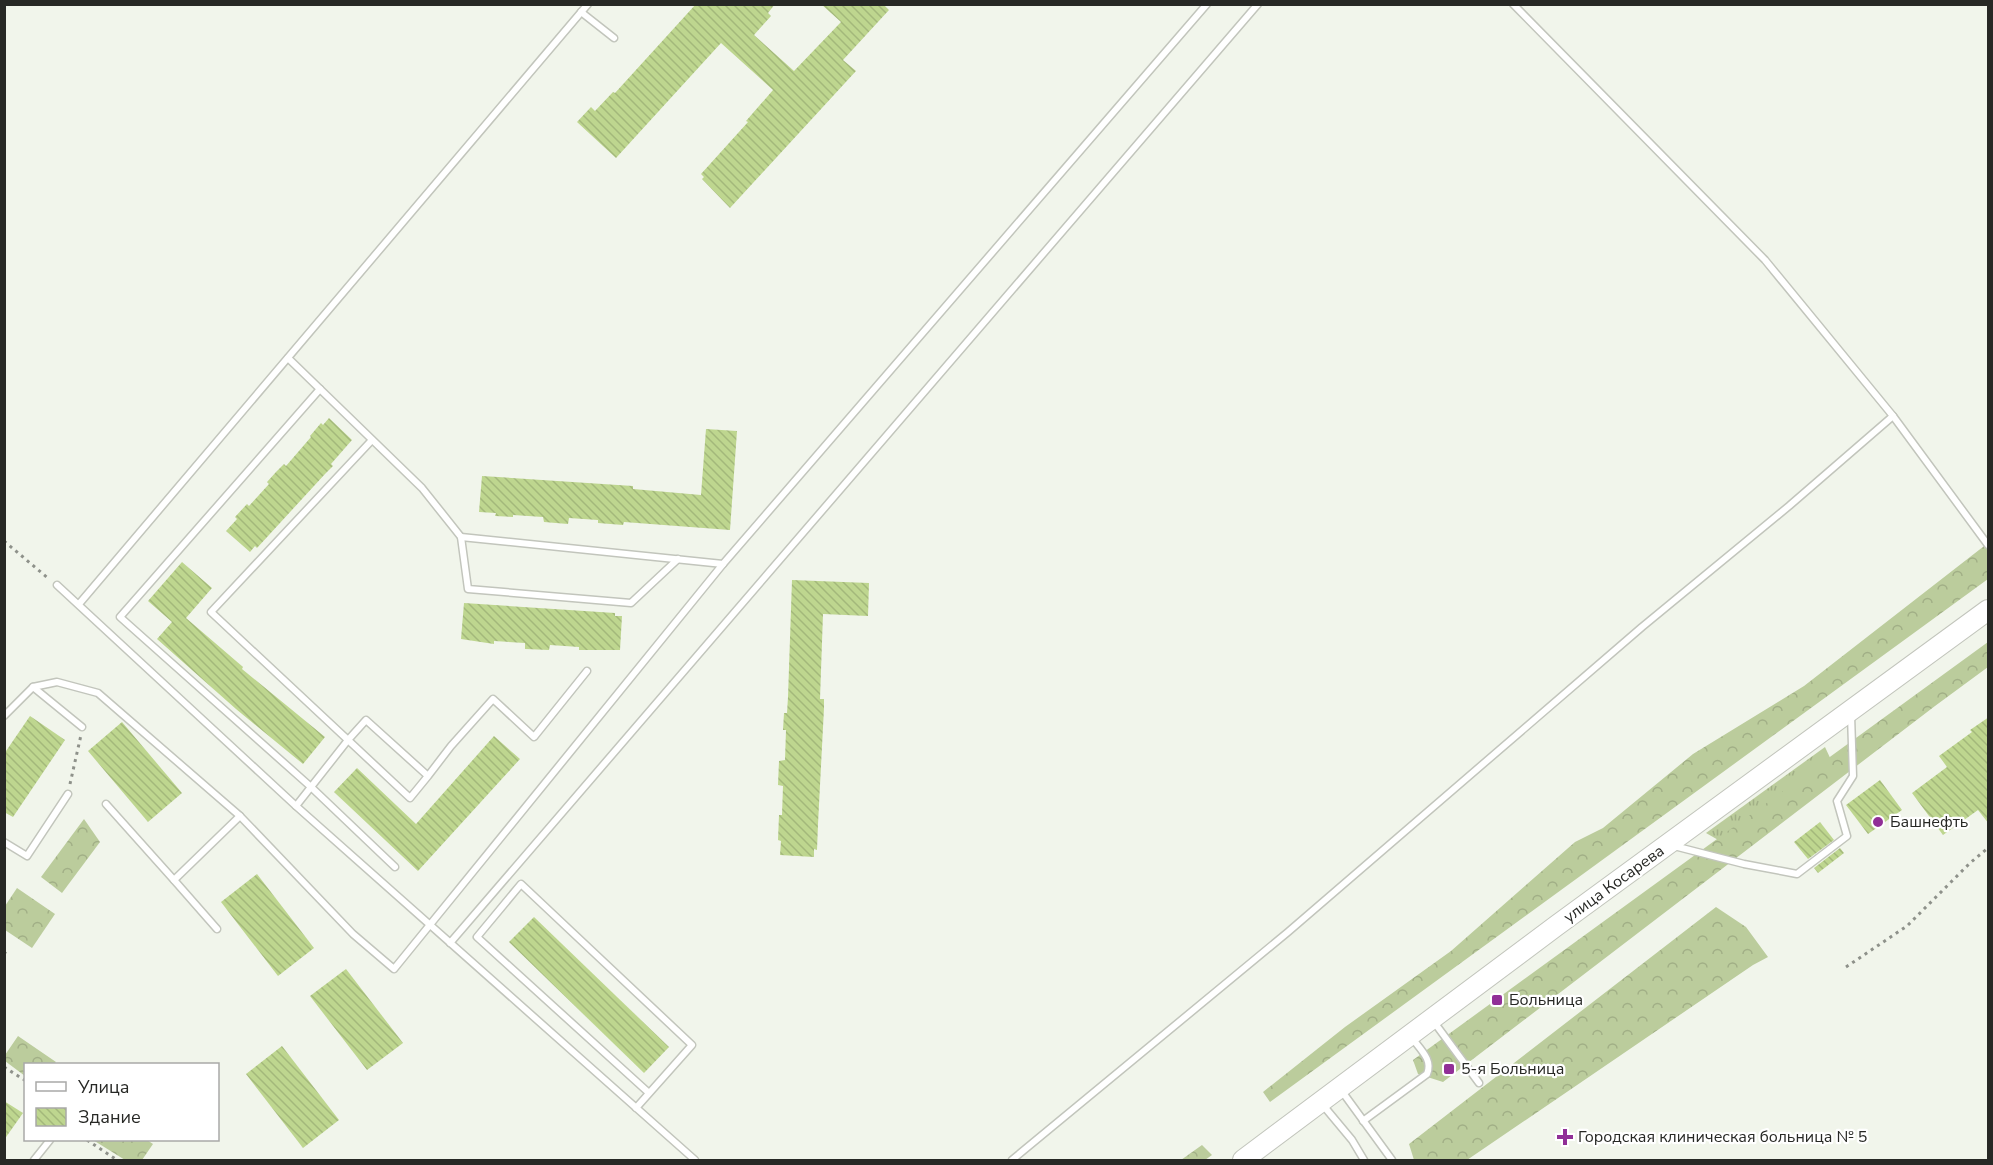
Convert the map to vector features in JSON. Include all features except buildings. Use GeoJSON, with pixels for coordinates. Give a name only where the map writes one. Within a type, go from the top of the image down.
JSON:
{"type":"FeatureCollection","features":[{"type":"Feature","properties":{"kind":"main road","name":"улица Косарева"},"geometry":{"type":"LineString","coordinates":[[1243,1161],[1667,845],[1989,610]]}},
{"type":"Feature","properties":{"kind":"lane"},"geometry":{"type":"LineString","coordinates":[[79,604],[588,4]]}},
{"type":"Feature","properties":{"kind":"lane"},"geometry":{"type":"LineString","coordinates":[[4,716],[33,687],[57,682],[98,693],[240,816],[353,934],[394,969],[723,564],[1207,4]]}},
{"type":"Feature","properties":{"kind":"lane"},"geometry":{"type":"LineString","coordinates":[[450,943],[1258,4]]}},
{"type":"Feature","properties":{"kind":"lane"},"geometry":{"type":"LineString","coordinates":[[1513,4],[1765,260],[1893,416],[1989,545]]}},
{"type":"Feature","properties":{"kind":"lane"},"geometry":{"type":"LineString","coordinates":[[581,12],[614,38]]}},
{"type":"Feature","properties":{"kind":"lane"},"geometry":{"type":"LineString","coordinates":[[288,358],[422,488],[461,537],[468,589],[631,603],[678,559]]}},
{"type":"Feature","properties":{"kind":"lane"},"geometry":{"type":"LineString","coordinates":[[320,390],[120,617],[311,787],[395,867]]}},
{"type":"Feature","properties":{"kind":"lane"},"geometry":{"type":"LineString","coordinates":[[1012,1161],[1288,932],[1633,634],[1790,506],[1893,416]]}},
{"type":"Feature","properties":{"kind":"lane"},"geometry":{"type":"LineString","coordinates":[[372,440],[211,612],[410,798],[451,746],[493,699],[534,737],[587,670]]}},
{"type":"Feature","properties":{"kind":"lane"},"geometry":{"type":"LineString","coordinates":[[461,537],[723,564]]}},
{"type":"Feature","properties":{"kind":"lane"},"geometry":{"type":"LineString","coordinates":[[57,585],[296,806],[695,1161]]}},
{"type":"Feature","properties":{"kind":"lane"},"geometry":{"type":"LineString","coordinates":[[33,687],[82,727]]}},
{"type":"Feature","properties":{"kind":"lane"},"geometry":{"type":"LineString","coordinates":[[1667,845],[1744,864],[1797,873],[1847,836],[1837,801],[1853,776],[1851,711]]}},
{"type":"Feature","properties":{"kind":"lane"},"geometry":{"type":"LineString","coordinates":[[296,806],[366,720],[428,777]]}},
{"type":"Feature","properties":{"kind":"lane"},"geometry":{"type":"LineString","coordinates":[[4,842],[27,856],[68,794]]}},
{"type":"Feature","properties":{"kind":"lane"},"geometry":{"type":"LineString","coordinates":[[106,804],[217,929]]}},
{"type":"Feature","properties":{"kind":"lane"},"geometry":{"type":"LineString","coordinates":[[174,880],[240,816]]}},
{"type":"Feature","properties":{"kind":"lane"},"geometry":{"type":"LineString","coordinates":[[636,1108],[693,1045],[521,884],[477,937],[649,1093]]}},
{"type":"Feature","properties":{"kind":"lane"},"geometry":{"type":"LineString","coordinates":[[1432,1020],[1479,1083]]}},
{"type":"Feature","properties":{"kind":"lane"},"geometry":{"type":"LineString","coordinates":[[1363,1121],[1427,1074],[1430,1067],[1428,1059],[1410,1036]]}},
{"type":"Feature","properties":{"kind":"lane"},"geometry":{"type":"LineString","coordinates":[[1339,1088],[1392,1161]]}},
{"type":"Feature","properties":{"kind":"lane"},"geometry":{"type":"LineString","coordinates":[[1320,1102],[1352,1140],[1364,1161]]}},
{"type":"Feature","properties":{"kind":"lane"},"geometry":{"type":"LineString","coordinates":[[34,1161],[49,1141]]}},
{"type":"Feature","properties":{"kind":"path"},"geometry":{"type":"LineString","coordinates":[[4,541],[57,585]]}},
{"type":"Feature","properties":{"kind":"path"},"geometry":{"type":"LineString","coordinates":[[68,794],[82,727]]}},
{"type":"Feature","properties":{"kind":"path"},"geometry":{"type":"LineString","coordinates":[[1846,967],[1907,926],[1970,863],[1989,848]]}},
{"type":"Feature","properties":{"kind":"path"},"geometry":{"type":"LineString","coordinates":[[4,1067],[24,1080]]}},
{"type":"Feature","properties":{"kind":"path"},"geometry":{"type":"LineString","coordinates":[[88,1141],[117,1161]]}},
{"type":"Feature","properties":{"kind":"green space"},"geometry":{"type":"Polygon","coordinates":[[[1988,543],[1988,579],[1270,1102],[1263,1092],[1345,1027],[1451,951],[1575,842],[1603,828],[1693,754],[1804,686],[1988,543]]]}},
{"type":"Feature","properties":{"kind":"green space"},"geometry":{"type":"Polygon","coordinates":[[[1988,642],[1988,667],[1443,1082],[1418,1074],[1413,1060],[1988,642]]]}},
{"type":"Feature","properties":{"kind":"green space"},"geometry":{"type":"Polygon","coordinates":[[[1825,747],[1832,762],[1720,841],[1706,833],[1825,747]]]}},
{"type":"Feature","properties":{"kind":"green space"},"geometry":{"type":"Polygon","coordinates":[[[84,819],[100,842],[62,893],[41,877],[84,819]]]}},
{"type":"Feature","properties":{"kind":"green space"},"geometry":{"type":"Polygon","coordinates":[[[17,888],[55,914],[32,948],[5,930],[5,906],[17,888]]]}},
{"type":"Feature","properties":{"kind":"green space"},"geometry":{"type":"Polygon","coordinates":[[[1716,907],[1746,927],[1768,957],[1467,1160],[1414,1160],[1409,1144],[1716,907]]]}},
{"type":"Feature","properties":{"kind":"green space"},"geometry":{"type":"Polygon","coordinates":[[[18,1036],[56,1062],[24,1063],[24,1075],[5,1061],[5,1055],[18,1036]]]}},
{"type":"Feature","properties":{"kind":"green space"},"geometry":{"type":"Polygon","coordinates":[[[95,1141],[148,1141],[153,1144],[142,1160],[125,1160],[95,1141]]]}},
{"type":"Feature","properties":{"kind":"green space"},"geometry":{"type":"Polygon","coordinates":[[[1202,1145],[1212,1155],[1205,1160],[1181,1160],[1202,1145]]]}},
{"type":"Feature","properties":{"kind":"place","name":"Башнефть"},"geometry":{"type":"Point","coordinates":[1878,822]}},
{"type":"Feature","properties":{"kind":"place","name":"Больница"},"geometry":{"type":"Point","coordinates":[1497,1000]}},
{"type":"Feature","properties":{"kind":"place","name":"5-я Больница"},"geometry":{"type":"Point","coordinates":[1449,1069]}},
{"type":"Feature","properties":{"kind":"place","name":"Городская клиническая больница № 5"},"geometry":{"type":"Point","coordinates":[1565,1137]}}]}
